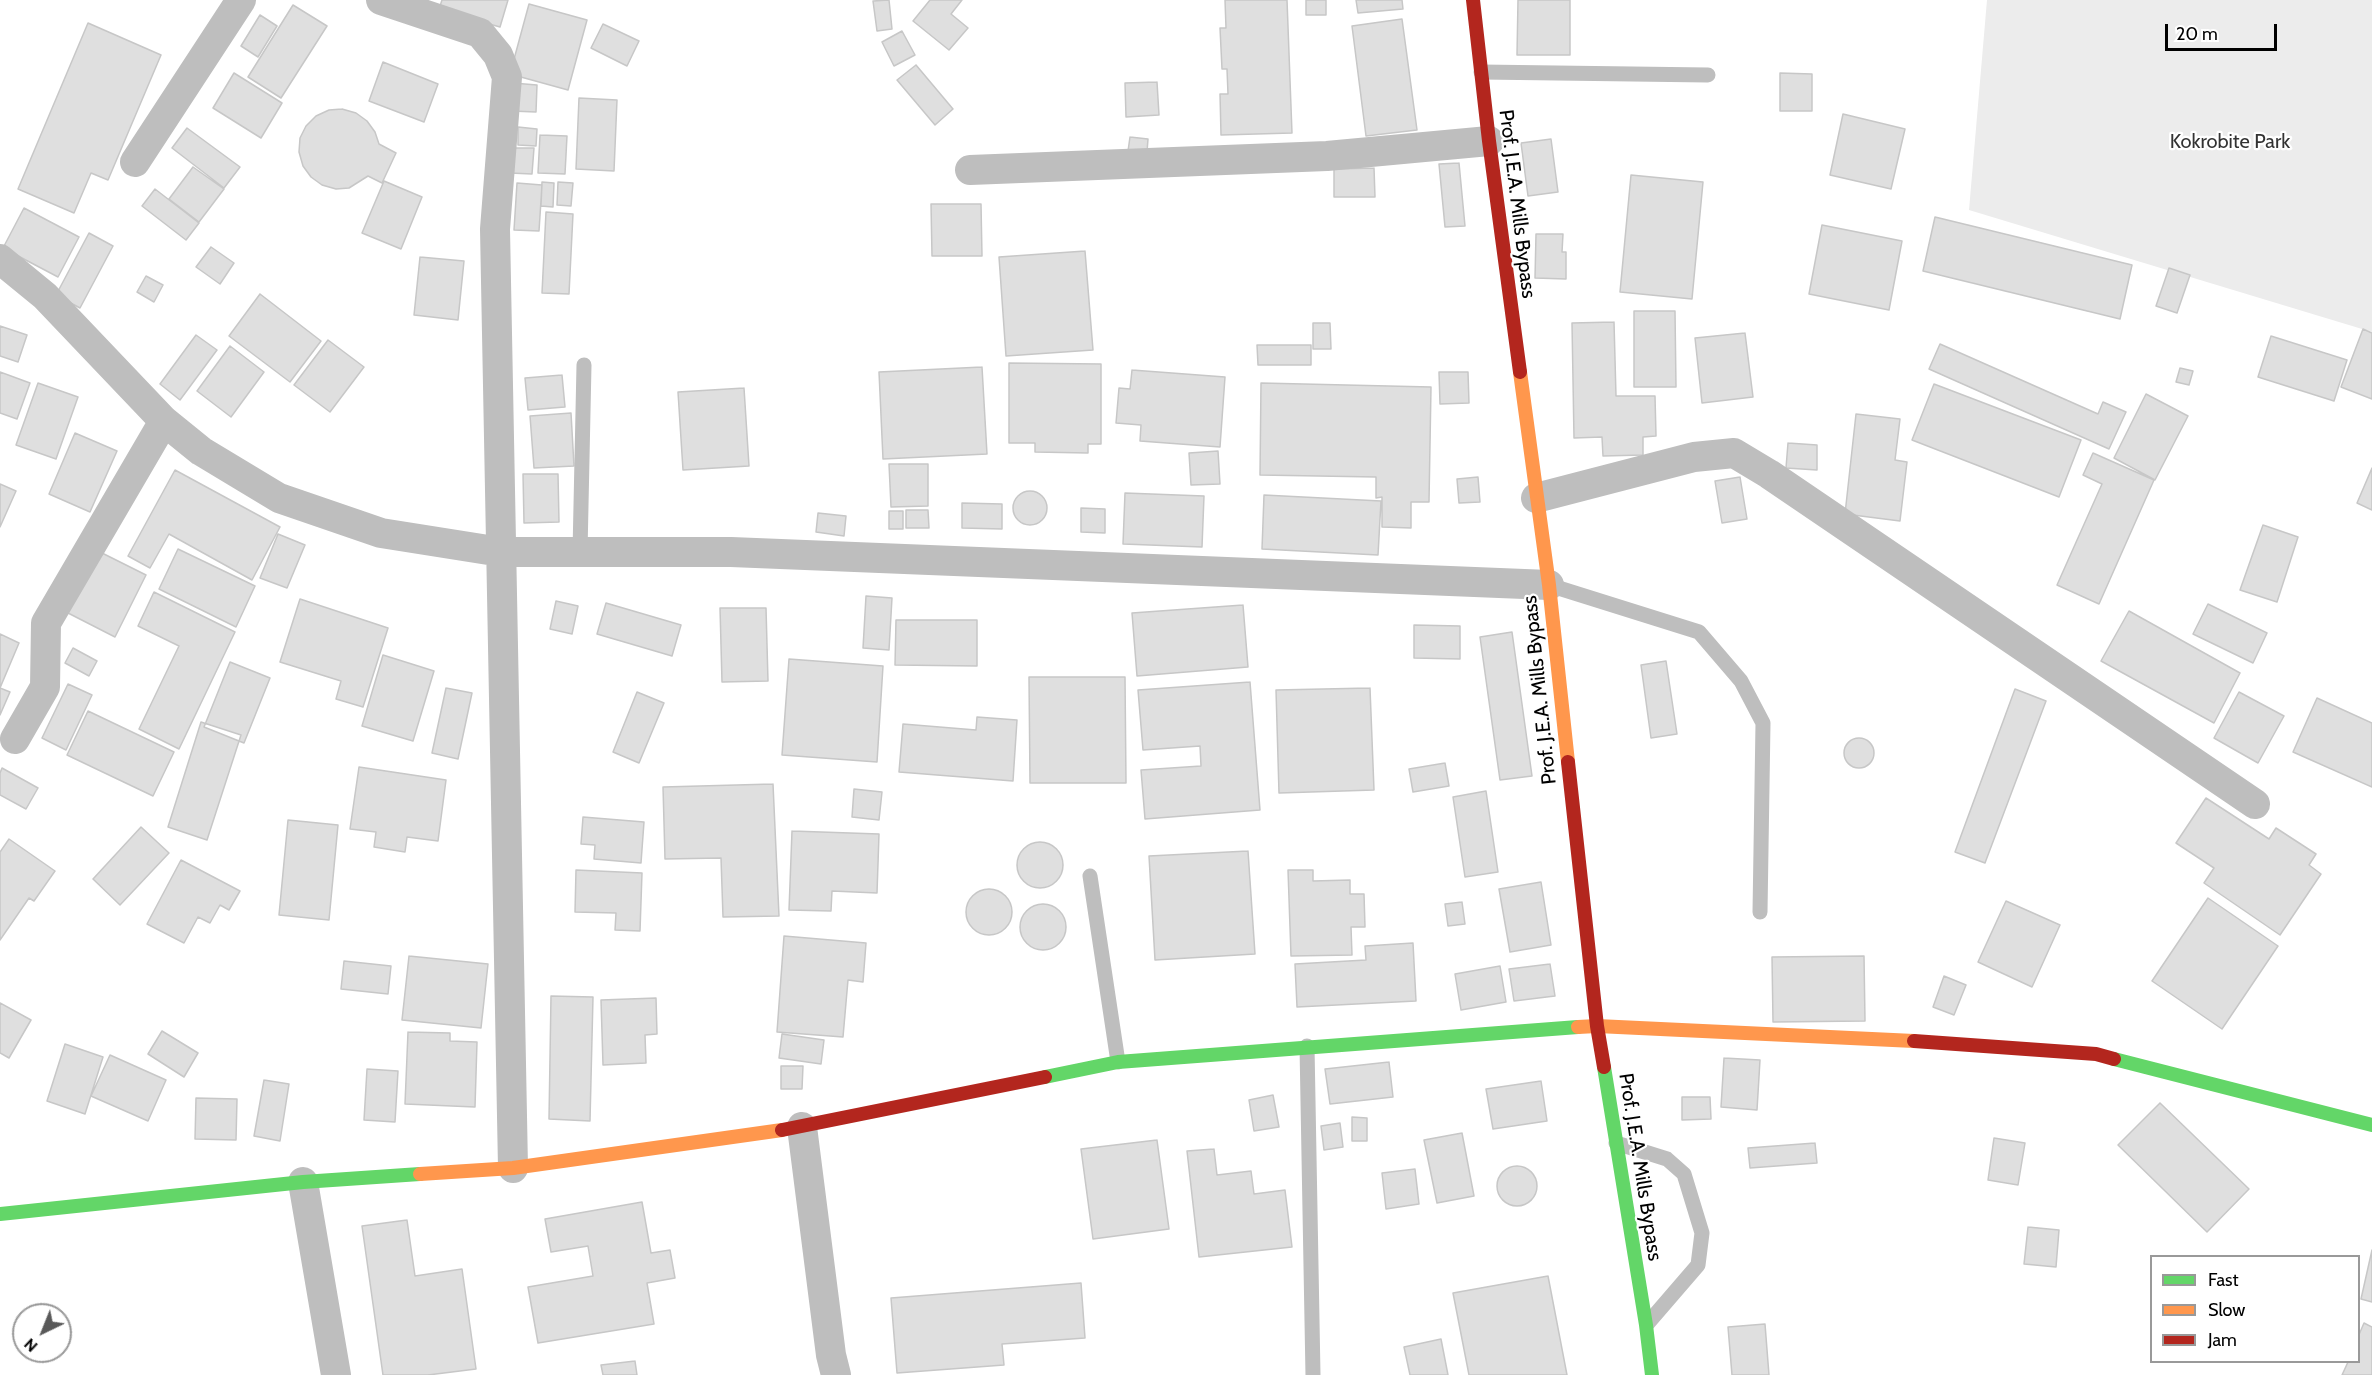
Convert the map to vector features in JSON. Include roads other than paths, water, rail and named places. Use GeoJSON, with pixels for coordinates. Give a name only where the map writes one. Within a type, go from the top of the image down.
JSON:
{"type":"FeatureCollection","features":[{"type":"Feature","properties":{"kind":"street"},"geometry":{"type":"LineString","coordinates":[[135,162],[241,0]]}},
{"type":"Feature","properties":{"kind":"street"},"geometry":{"type":"LineString","coordinates":[[381,0],[480,33],[498,55],[507,77],[495,230],[513,1168]]}},
{"type":"Feature","properties":{"kind":"street","name":"Prof. J.E.A. Mills Bypass"},"geometry":{"type":"LineString","coordinates":[[1473,0],[1489,141],[1549,585],[1597,1026],[1646,1325],[1652,1375]]}},
{"type":"Feature","properties":{"kind":"street"},"geometry":{"type":"LineString","coordinates":[[970,170],[1327,156],[1489,141]]}},
{"type":"Feature","properties":{"kind":"street"},"geometry":{"type":"LineString","coordinates":[[0,259],[45,296],[164,421],[201,451],[279,498],[381,533],[501,552],[731,552],[1549,585]]}},
{"type":"Feature","properties":{"kind":"street"},"geometry":{"type":"LineString","coordinates":[[15,739],[45,687],[46,623],[164,421]]}},
{"type":"Feature","properties":{"kind":"street"},"geometry":{"type":"LineString","coordinates":[[1536,498],[1694,458],[1734,453],[1779,480],[2255,804]]}},
{"type":"Feature","properties":{"kind":"street"},"geometry":{"type":"LineString","coordinates":[[0,1214],[303,1182],[513,1168],[802,1127],[1118,1062],[1597,1026],[1917,1041],[2096,1054],[2372,1125]]}},
{"type":"Feature","properties":{"kind":"street"},"geometry":{"type":"LineString","coordinates":[[802,1127],[831,1355],[836,1375]]}},
{"type":"Feature","properties":{"kind":"street"},"geometry":{"type":"LineString","coordinates":[[303,1182],[336,1375]]}},
{"type":"Feature","properties":{"kind":"lane"},"geometry":{"type":"LineString","coordinates":[[1481,72],[1708,75]]}},
{"type":"Feature","properties":{"kind":"lane"},"geometry":{"type":"LineString","coordinates":[[580,552],[584,365]]}},
{"type":"Feature","properties":{"kind":"lane"},"geometry":{"type":"LineString","coordinates":[[1549,585],[1699,632],[1741,681],[1764,723],[1760,912]]}},
{"type":"Feature","properties":{"kind":"lane"},"geometry":{"type":"LineString","coordinates":[[1090,876],[1118,1062]]}},
{"type":"Feature","properties":{"kind":"lane"},"geometry":{"type":"LineString","coordinates":[[1307,1046],[1313,1375]]}},
{"type":"Feature","properties":{"kind":"lane"},"geometry":{"type":"LineString","coordinates":[[1616,1143],[1667,1159],[1684,1174],[1702,1233],[1698,1264],[1646,1325]]}},
{"type":"Feature","properties":{"kind":"park label","name":"Kokrobite Park"},"geometry":{"type":"Point","coordinates":[2230,142]}}]}
